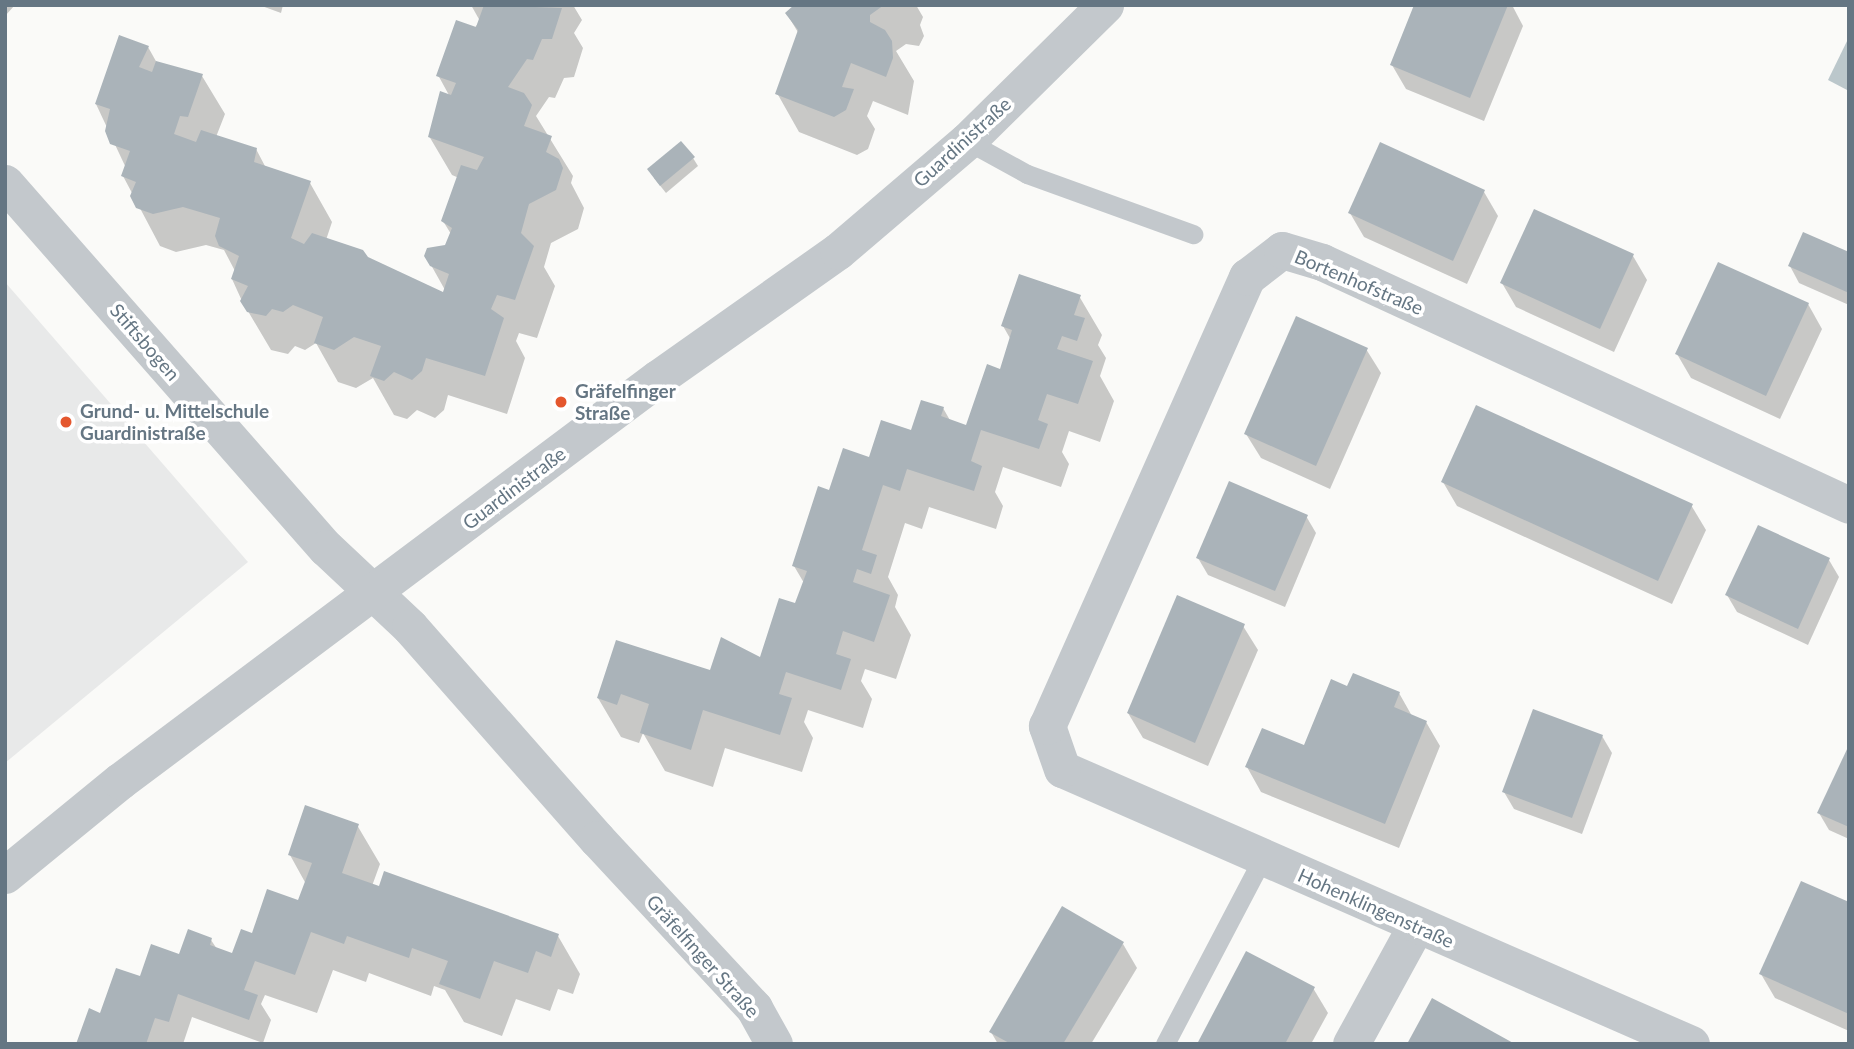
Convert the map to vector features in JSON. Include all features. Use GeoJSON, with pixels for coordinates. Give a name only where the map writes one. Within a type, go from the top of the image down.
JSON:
{"type":"FeatureCollection","features":[{"type":"Feature","properties":{"kind":"street","name":"Guardinistraße"},"geometry":{"type":"LineString","coordinates":[[5,875],[120,781],[658,378],[838,251],[967,141],[1105,5]]}},
{"type":"Feature","properties":{"kind":"street","name":"Stiftsbogen"},"geometry":{"type":"LineString","coordinates":[[5,183],[326,548],[373,592]]}},
{"type":"Feature","properties":{"kind":"street","name":"Bortenhofstraße"},"geometry":{"type":"LineString","coordinates":[[1062,769],[1047,726],[1247,277],[1282,250],[1322,262],[1849,505]]}},
{"type":"Feature","properties":{"kind":"street","name":"Gräfelfinger Straße"},"geometry":{"type":"LineString","coordinates":[[373,592],[410,627],[597,839],[754,1008],[774,1044]]}},
{"type":"Feature","properties":{"kind":"street","name":"Hohenklingenstraße"},"geometry":{"type":"LineString","coordinates":[[1062,769],[1415,927],[1691,1044]]}},
{"type":"Feature","properties":{"kind":"street"},"geometry":{"type":"LineString","coordinates":[[1351,1044],[1415,927]]}},
{"type":"Feature","properties":{"kind":"lane"},"geometry":{"type":"LineString","coordinates":[[967,141],[1027,174],[1193,234]]}},
{"type":"Feature","properties":{"kind":"lane"},"geometry":{"type":"LineString","coordinates":[[1165,1044],[1263,857]]}},
{"type":"Feature","properties":{"kind":"shaded area"},"geometry":{"type":"Polygon","coordinates":[[[1849,37],[1849,91],[1828,80],[1849,37]]]}},
{"type":"Feature","properties":{"kind":"shaded area","name":"Grund- u. Mittelschule Guardinistraße"},"geometry":{"type":"Polygon","coordinates":[[[5,282],[248,562],[5,763],[5,282]]]}},
{"type":"Feature","properties":{"kind":"building"},"geometry":{"type":"Polygon","coordinates":[[[484,5],[562,8],[552,39],[542,39],[533,60],[527,59],[508,87],[524,93],[532,105],[524,126],[552,136],[546,152],[559,159],[563,168],[556,190],[529,204],[521,233],[534,246],[515,300],[497,295],[491,309],[504,318],[485,376],[426,358],[422,371],[412,380],[394,372],[384,381],[370,376],[381,346],[354,337],[334,350],[314,343],[323,317],[293,305],[283,312],[272,309],[266,316],[247,312],[240,301],[248,286],[231,279],[239,256],[219,246],[215,236],[220,218],[183,207],[153,214],[136,208],[130,196],[136,182],[121,176],[130,151],[110,144],[105,131],[110,109],[95,104],[119,35],[149,46],[139,67],[152,72],[156,61],[203,74],[188,117],[180,116],[174,134],[196,142],[201,130],[257,148],[254,162],[311,181],[291,238],[304,244],[312,233],[363,250],[368,257],[443,292],[449,274],[430,266],[424,256],[427,248],[445,245],[452,228],[441,221],[461,165],[477,170],[484,157],[428,137],[440,91],[451,95],[456,83],[436,76],[456,20],[476,27],[484,5]]]}},
{"type":"Feature","properties":{"kind":"building"},"geometry":{"type":"Polygon","coordinates":[[[794,5],[884,5],[870,15],[870,22],[885,30],[892,41],[893,58],[886,77],[851,63],[842,87],[854,89],[846,110],[834,117],[775,94],[798,30],[785,13],[794,5]]]}},
{"type":"Feature","properties":{"kind":"building"},"geometry":{"type":"Polygon","coordinates":[[[1414,5],[1508,5],[1470,98],[1390,65],[1414,5]]]}},
{"type":"Feature","properties":{"kind":"building"},"geometry":{"type":"Polygon","coordinates":[[[681,141],[695,157],[660,186],[647,169],[681,141]]]}},
{"type":"Feature","properties":{"kind":"building"},"geometry":{"type":"Polygon","coordinates":[[[1380,142],[1485,190],[1453,261],[1348,213],[1380,142]]]}},
{"type":"Feature","properties":{"kind":"building"},"geometry":{"type":"Polygon","coordinates":[[[1534,209],[1634,254],[1600,329],[1500,283],[1534,209]]]}},
{"type":"Feature","properties":{"kind":"building"},"geometry":{"type":"Polygon","coordinates":[[[1803,232],[1849,252],[1849,293],[1788,266],[1803,232]]]}},
{"type":"Feature","properties":{"kind":"building"},"geometry":{"type":"Polygon","coordinates":[[[1718,262],[1809,303],[1766,396],[1675,354],[1718,262]]]}},
{"type":"Feature","properties":{"kind":"building"},"geometry":{"type":"Polygon","coordinates":[[[1019,274],[1081,295],[1074,315],[1085,318],[1077,341],[1062,336],[1057,349],[1093,361],[1078,404],[1047,394],[1038,420],[1048,424],[1039,449],[981,430],[971,461],[982,466],[974,491],[907,469],[900,491],[883,485],[862,550],[877,555],[871,574],[857,569],[853,582],[890,595],[874,642],[843,631],[836,654],[851,659],[841,690],[786,672],[779,694],[792,698],[780,735],[703,710],[691,750],[640,733],[649,704],[621,694],[617,705],[597,698],[616,640],[710,670],[721,637],[760,657],[779,598],[795,603],[807,571],[792,566],[818,486],[829,490],[843,448],[869,457],[881,420],[911,430],[921,400],[944,407],[941,416],[966,425],[987,364],[1000,369],[1012,330],[1001,326],[1019,274]]]}},
{"type":"Feature","properties":{"kind":"building"},"geometry":{"type":"Polygon","coordinates":[[[1296,316],[1368,348],[1316,466],[1244,434],[1296,316]]]}},
{"type":"Feature","properties":{"kind":"building"},"geometry":{"type":"Polygon","coordinates":[[[1476,405],[1693,504],[1658,581],[1441,482],[1476,405]]]}},
{"type":"Feature","properties":{"kind":"building"},"geometry":{"type":"Polygon","coordinates":[[[1229,481],[1308,515],[1275,591],[1196,558],[1229,481]]]}},
{"type":"Feature","properties":{"kind":"building"},"geometry":{"type":"Polygon","coordinates":[[[1758,525],[1830,558],[1798,629],[1725,595],[1758,525]]]}},
{"type":"Feature","properties":{"kind":"building"},"geometry":{"type":"Polygon","coordinates":[[[1177,595],[1245,624],[1195,743],[1127,713],[1177,595]]]}},
{"type":"Feature","properties":{"kind":"building"},"geometry":{"type":"Polygon","coordinates":[[[1353,673],[1400,692],[1394,707],[1427,721],[1385,824],[1245,767],[1262,728],[1304,745],[1331,679],[1347,686],[1353,673]]]}},
{"type":"Feature","properties":{"kind":"building"},"geometry":{"type":"Polygon","coordinates":[[[1533,709],[1603,735],[1572,818],[1502,792],[1533,709]]]}},
{"type":"Feature","properties":{"kind":"building"},"geometry":{"type":"Polygon","coordinates":[[[1849,745],[1849,827],[1817,813],[1849,745]]]}},
{"type":"Feature","properties":{"kind":"building"},"geometry":{"type":"Polygon","coordinates":[[[305,805],[359,824],[342,873],[379,886],[384,871],[559,934],[551,957],[536,951],[528,973],[494,961],[480,999],[439,984],[448,961],[412,948],[409,958],[347,936],[344,944],[311,932],[295,975],[255,961],[244,990],[258,995],[249,1020],[178,994],[169,1022],[155,1018],[146,1044],[76,1044],[89,1008],[100,1013],[116,968],[140,976],[151,944],[179,954],[188,929],[212,938],[210,945],[232,953],[241,929],[252,933],[267,889],[298,900],[312,863],[288,855],[305,805]]]}},
{"type":"Feature","properties":{"kind":"building"},"geometry":{"type":"Polygon","coordinates":[[[1801,881],[1849,902],[1849,1014],[1759,974],[1801,881]]]}},
{"type":"Feature","properties":{"kind":"building"},"geometry":{"type":"Polygon","coordinates":[[[1062,906],[1124,942],[1063,1044],[1011,1044],[989,1032],[1062,906]]]}},
{"type":"Feature","properties":{"kind":"building"},"geometry":{"type":"Polygon","coordinates":[[[1246,951],[1315,987],[1285,1044],[1197,1044],[1246,951]]]}},
{"type":"Feature","properties":{"kind":"building"},"geometry":{"type":"Polygon","coordinates":[[[1432,998],[1515,1044],[1407,1044],[1432,998]]]}},
{"type":"Feature","properties":{"kind":"place","name":"Gräfelfinger Straße"},"geometry":{"type":"Point","coordinates":[561,402]}},
{"type":"Feature","properties":{"kind":"place","name":"Grund- u. Mittelschule Guardinistraße"},"geometry":{"type":"Point","coordinates":[66,422]}}]}
